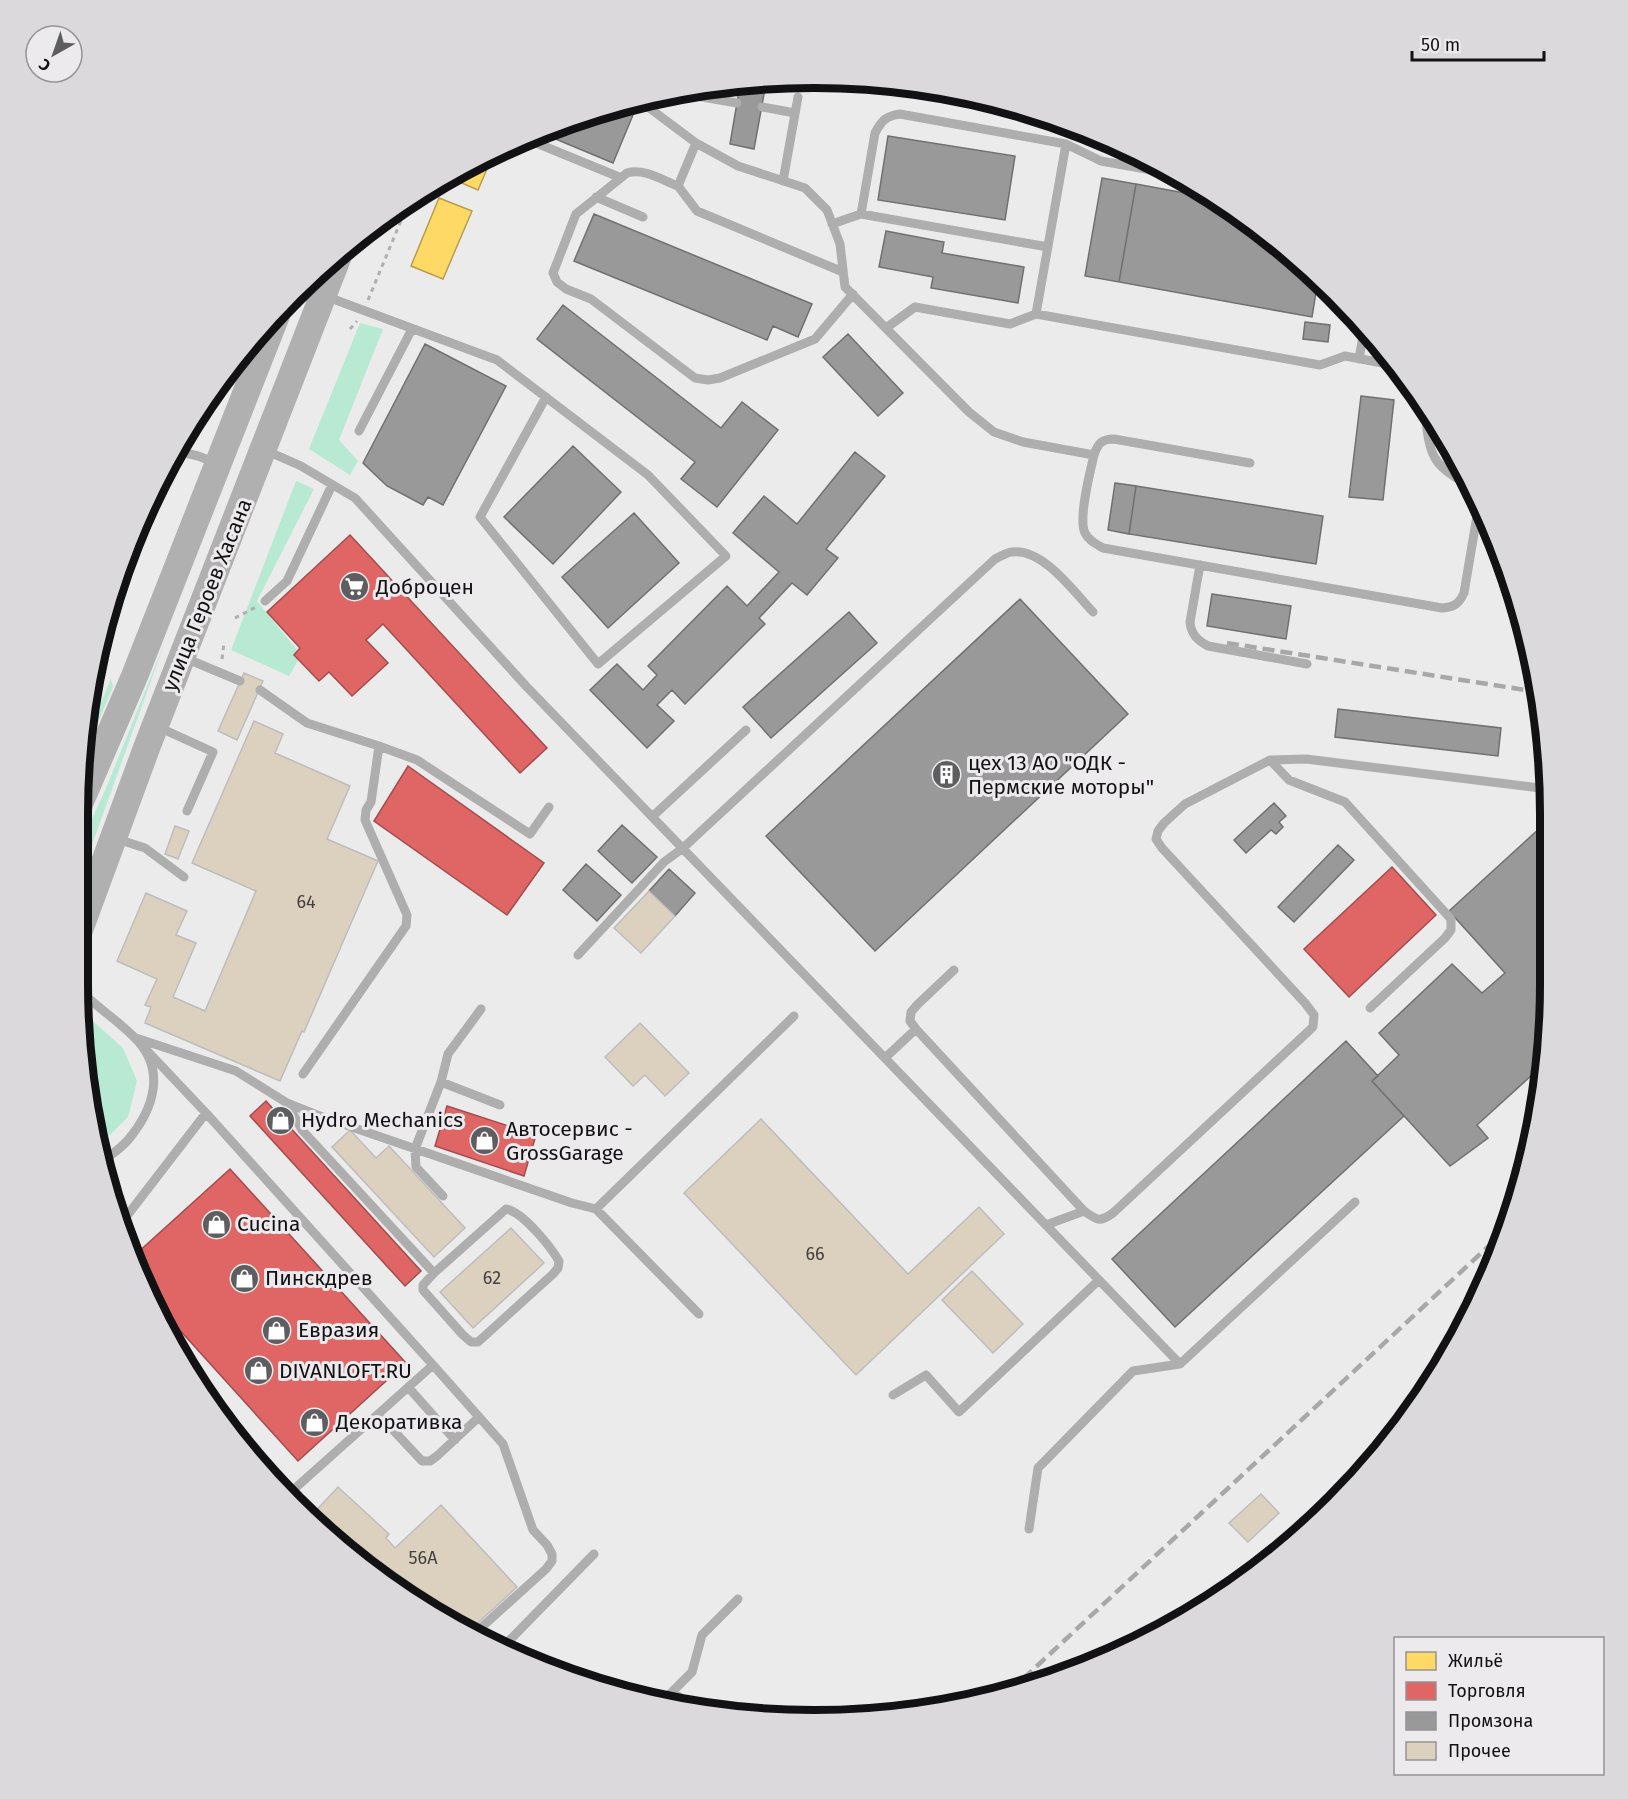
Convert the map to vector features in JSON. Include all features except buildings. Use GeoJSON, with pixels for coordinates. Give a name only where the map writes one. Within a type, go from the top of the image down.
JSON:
{"type":"FeatureCollection","features":[{"type":"Feature","properties":{"kind":"main road","name":"улица Героев Хасана"},"geometry":{"type":"LineString","coordinates":[[88,901],[115,838],[156,726],[333,272]]}},
{"type":"Feature","properties":{"kind":"main road","name":"улица Героев Хасана"},"geometry":{"type":"LineString","coordinates":[[89,781],[135,675],[268,337]]}},
{"type":"Feature","properties":{"kind":"lane"},"geometry":{"type":"LineString","coordinates":[[704,97],[737,103]]}},
{"type":"Feature","properties":{"kind":"lane"},"geometry":{"type":"LineString","coordinates":[[783,181],[798,97]]}},
{"type":"Feature","properties":{"kind":"lane"},"geometry":{"type":"LineString","coordinates":[[651,107],[696,142],[738,166],[805,188],[827,210],[840,244],[845,287],[969,412],[994,432],[1023,442],[1094,454]]}},
{"type":"Feature","properties":{"kind":"lane"},"geometry":{"type":"LineString","coordinates":[[762,108],[795,113]]}},
{"type":"Feature","properties":{"kind":"lane"},"geometry":{"type":"LineString","coordinates":[[861,214],[875,133],[881,122],[889,115],[900,114],[1066,144],[1101,161],[1144,168]]}},
{"type":"Feature","properties":{"kind":"lane"},"geometry":{"type":"LineString","coordinates":[[678,186],[696,142]]}},
{"type":"Feature","properties":{"kind":"lane"},"geometry":{"type":"LineString","coordinates":[[538,143],[620,177]]}},
{"type":"Feature","properties":{"kind":"lane"},"geometry":{"type":"LineString","coordinates":[[1036,315],[1066,144]]}},
{"type":"Feature","properties":{"kind":"lane"},"geometry":{"type":"LineString","coordinates":[[843,272],[697,211],[678,186],[644,172],[634,171],[620,177],[576,214],[553,273],[557,282],[566,289],[591,299],[695,378],[708,380],[720,378],[815,339],[853,294]]}},
{"type":"Feature","properties":{"kind":"lane"},"geometry":{"type":"LineString","coordinates":[[596,197],[643,217]]}},
{"type":"Feature","properties":{"kind":"lane"},"geometry":{"type":"LineString","coordinates":[[832,224],[861,214],[1048,247]]}},
{"type":"Feature","properties":{"kind":"lane"},"geometry":{"type":"LineString","coordinates":[[324,296],[497,360],[546,397],[648,475],[726,556],[598,664],[480,518],[546,397]]}},
{"type":"Feature","properties":{"kind":"lane"},"geometry":{"type":"LineString","coordinates":[[886,328],[915,307],[1010,324],[1036,315],[1320,365],[1345,356],[1382,362]]}},
{"type":"Feature","properties":{"kind":"lane"},"geometry":{"type":"LineString","coordinates":[[359,431],[412,329]]}},
{"type":"Feature","properties":{"kind":"lane"},"geometry":{"type":"LineString","coordinates":[[1359,359],[1363,340]]}},
{"type":"Feature","properties":{"kind":"lane"},"geometry":{"type":"LineString","coordinates":[[1427,428],[1430,446],[1435,459],[1457,478]]}},
{"type":"Feature","properties":{"kind":"lane"},"geometry":{"type":"LineString","coordinates":[[1250,464],[1104,439],[1097,445],[1094,454],[1082,522],[1086,535],[1103,548],[1442,608],[1453,607],[1461,601],[1476,519]]}},
{"type":"Feature","properties":{"kind":"lane"},"geometry":{"type":"LineString","coordinates":[[264,450],[301,466],[355,498],[526,686],[1180,1364]]}},
{"type":"Feature","properties":{"kind":"lane"},"geometry":{"type":"LineString","coordinates":[[185,453],[219,464]]}},
{"type":"Feature","properties":{"kind":"lane"},"geometry":{"type":"LineString","coordinates":[[265,601],[286,581],[332,485]]}},
{"type":"Feature","properties":{"kind":"lane"},"geometry":{"type":"LineString","coordinates":[[578,955],[664,862],[683,848],[995,559],[1012,552],[1030,554],[1050,566],[1093,612]]}},
{"type":"Feature","properties":{"kind":"lane"},"geometry":{"type":"LineString","coordinates":[[1200,565],[1190,622],[1191,630],[1198,641],[1208,646],[1307,664]]}},
{"type":"Feature","properties":{"kind":"lane"},"geometry":{"type":"LineString","coordinates":[[183,657],[240,681]]}},
{"type":"Feature","properties":{"kind":"lane"},"geometry":{"type":"LineString","coordinates":[[260,690],[307,723],[417,760],[530,834],[549,807]]}},
{"type":"Feature","properties":{"kind":"lane"},"geometry":{"type":"LineString","coordinates":[[156,726],[213,752],[187,811]]}},
{"type":"Feature","properties":{"kind":"lane"},"geometry":{"type":"LineString","coordinates":[[652,816],[746,730]]}},
{"type":"Feature","properties":{"kind":"lane"},"geometry":{"type":"LineString","coordinates":[[303,1074],[406,926],[405,909],[365,820],[366,810],[371,802],[379,746]]}},
{"type":"Feature","properties":{"kind":"lane"},"geometry":{"type":"LineString","coordinates":[[954,970],[911,1012],[910,1021],[1084,1211],[1096,1219],[1105,1219],[1313,1027],[1314,1015],[1305,1003],[1162,848],[1156,839],[1164,823],[1185,804],[1270,760],[1306,759],[1539,788]]}},
{"type":"Feature","properties":{"kind":"lane"},"geometry":{"type":"LineString","coordinates":[[1270,760],[1289,780],[1345,802],[1451,919],[1451,930],[1445,938],[1370,1008]]}},
{"type":"Feature","properties":{"kind":"lane"},"geometry":{"type":"LineString","coordinates":[[115,838],[145,848],[184,877]]}},
{"type":"Feature","properties":{"kind":"lane"},"geometry":{"type":"LineString","coordinates":[[89,998],[136,1038],[206,1113],[503,1444],[533,1530],[547,1545],[552,1554],[552,1561],[479,1628]]}},
{"type":"Feature","properties":{"kind":"lane"},"geometry":{"type":"LineString","coordinates":[[443,1196],[416,1167],[415,1149],[441,1082],[448,1054],[481,1009]]}},
{"type":"Feature","properties":{"kind":"lane"},"geometry":{"type":"LineString","coordinates":[[596,1209],[794,1016]]}},
{"type":"Feature","properties":{"kind":"lane"},"geometry":{"type":"LineString","coordinates":[[886,1057],[916,1029]]}},
{"type":"Feature","properties":{"kind":"lane"},"geometry":{"type":"LineString","coordinates":[[136,1038],[236,1071],[287,1103],[317,1115],[572,1203],[596,1209],[699,1314]]}},
{"type":"Feature","properties":{"kind":"lane"},"geometry":{"type":"LineString","coordinates":[[109,1156],[127,1142],[146,1114],[155,1080],[149,1058],[136,1038]]}},
{"type":"Feature","properties":{"kind":"lane"},"geometry":{"type":"LineString","coordinates":[[441,1082],[500,1105]]}},
{"type":"Feature","properties":{"kind":"lane"},"geometry":{"type":"LineString","coordinates":[[287,1103],[302,1130],[434,1273]]}},
{"type":"Feature","properties":{"kind":"lane"},"geometry":{"type":"LineString","coordinates":[[127,1216],[206,1113]]}},
{"type":"Feature","properties":{"kind":"lane"},"geometry":{"type":"LineString","coordinates":[[1029,1529],[1038,1468],[1133,1371],[1180,1364],[1355,1202]]}},
{"type":"Feature","properties":{"kind":"lane"},"geometry":{"type":"LineString","coordinates":[[506,1209],[513,1210],[521,1216],[554,1252],[559,1261],[558,1268],[553,1274],[478,1341],[471,1342],[423,1290],[423,1285],[434,1273],[506,1209]]}},
{"type":"Feature","properties":{"kind":"lane"},"geometry":{"type":"LineString","coordinates":[[1046,1225],[1084,1211]]}},
{"type":"Feature","properties":{"kind":"lane"},"geometry":{"type":"LineString","coordinates":[[893,1395],[926,1375],[960,1412],[1099,1280]]}},
{"type":"Feature","properties":{"kind":"lane"},"geometry":{"type":"LineString","coordinates":[[293,1490],[433,1365]]}},
{"type":"Feature","properties":{"kind":"lane"},"geometry":{"type":"LineString","coordinates":[[408,1387],[455,1440]]}},
{"type":"Feature","properties":{"kind":"lane"},"geometry":{"type":"LineString","coordinates":[[378,1414],[422,1461],[429,1461],[479,1417]]}},
{"type":"Feature","properties":{"kind":"lane"},"geometry":{"type":"LineString","coordinates":[[507,1642],[594,1554]]}},
{"type":"Feature","properties":{"kind":"lane"},"geometry":{"type":"LineString","coordinates":[[668,1696],[692,1672],[702,1635],[738,1599]]}},
{"type":"Feature","properties":{"kind":"lane"},"geometry":{"type":"LineString","coordinates":[[673,1691],[680,1698]]}},
{"type":"Feature","properties":{"kind":"path"},"geometry":{"type":"LineString","coordinates":[[366,305],[403,217]]}},
{"type":"Feature","properties":{"kind":"path"},"geometry":{"type":"LineString","coordinates":[[235,618],[265,601]]}},
{"type":"Feature","properties":{"kind":"green space"},"geometry":{"type":"Polygon","coordinates":[[[360,323],[383,329],[339,440],[358,461],[350,475],[309,449],[360,323]]]}},
{"type":"Feature","properties":{"kind":"green space"},"geometry":{"type":"Polygon","coordinates":[[[296,481],[314,489],[257,601],[301,655],[289,676],[231,650],[296,481]]]}},
{"type":"Feature","properties":{"kind":"green space"},"geometry":{"type":"Polygon","coordinates":[[[165,642],[88,855],[88,827],[165,642]]]}},
{"type":"Feature","properties":{"kind":"green space"},"geometry":{"type":"Polygon","coordinates":[[[102,670],[107,672],[99,690],[102,670]]]}},
{"type":"Feature","properties":{"kind":"green space"},"geometry":{"type":"Polygon","coordinates":[[[111,679],[113,687],[94,733],[96,715],[111,679]]]}},
{"type":"Feature","properties":{"kind":"green space"},"geometry":{"type":"Polygon","coordinates":[[[89,1018],[123,1048],[137,1081],[128,1117],[105,1140],[95,1080],[89,1018]]]}},
{"type":"Feature","properties":{"kind":"railway"},"geometry":{"type":"LineString","coordinates":[[1227,643],[1529,691]]}},
{"type":"Feature","properties":{"kind":"railway"},"geometry":{"type":"LineString","coordinates":[[1022,1680],[1491,1244]]}},
{"type":"Feature","properties":{"kind":"place","name":"Доброцен"},"geometry":{"type":"Point","coordinates":[355,587]}},
{"type":"Feature","properties":{"kind":"place","name":"цех 13 АО \"ОДК - Пермские моторы\""},"geometry":{"type":"Point","coordinates":[947,775]}},
{"type":"Feature","properties":{"kind":"place","name":"Hydro Mechanics"},"geometry":{"type":"Point","coordinates":[280,1120]}},
{"type":"Feature","properties":{"kind":"place","name":"Автосервис - GrossGarage"},"geometry":{"type":"Point","coordinates":[485,1141]}},
{"type":"Feature","properties":{"kind":"place","name":"Cucina"},"geometry":{"type":"Point","coordinates":[216,1224]}},
{"type":"Feature","properties":{"kind":"place","name":"Пинскдрев"},"geometry":{"type":"Point","coordinates":[244,1278]}},
{"type":"Feature","properties":{"kind":"place","name":"Евразия"},"geometry":{"type":"Point","coordinates":[277,1330]}},
{"type":"Feature","properties":{"kind":"place","name":"DIVANLOFT.RU"},"geometry":{"type":"Point","coordinates":[258,1371]}},
{"type":"Feature","properties":{"kind":"place","name":"Декоративка"},"geometry":{"type":"Point","coordinates":[315,1422]}}]}
